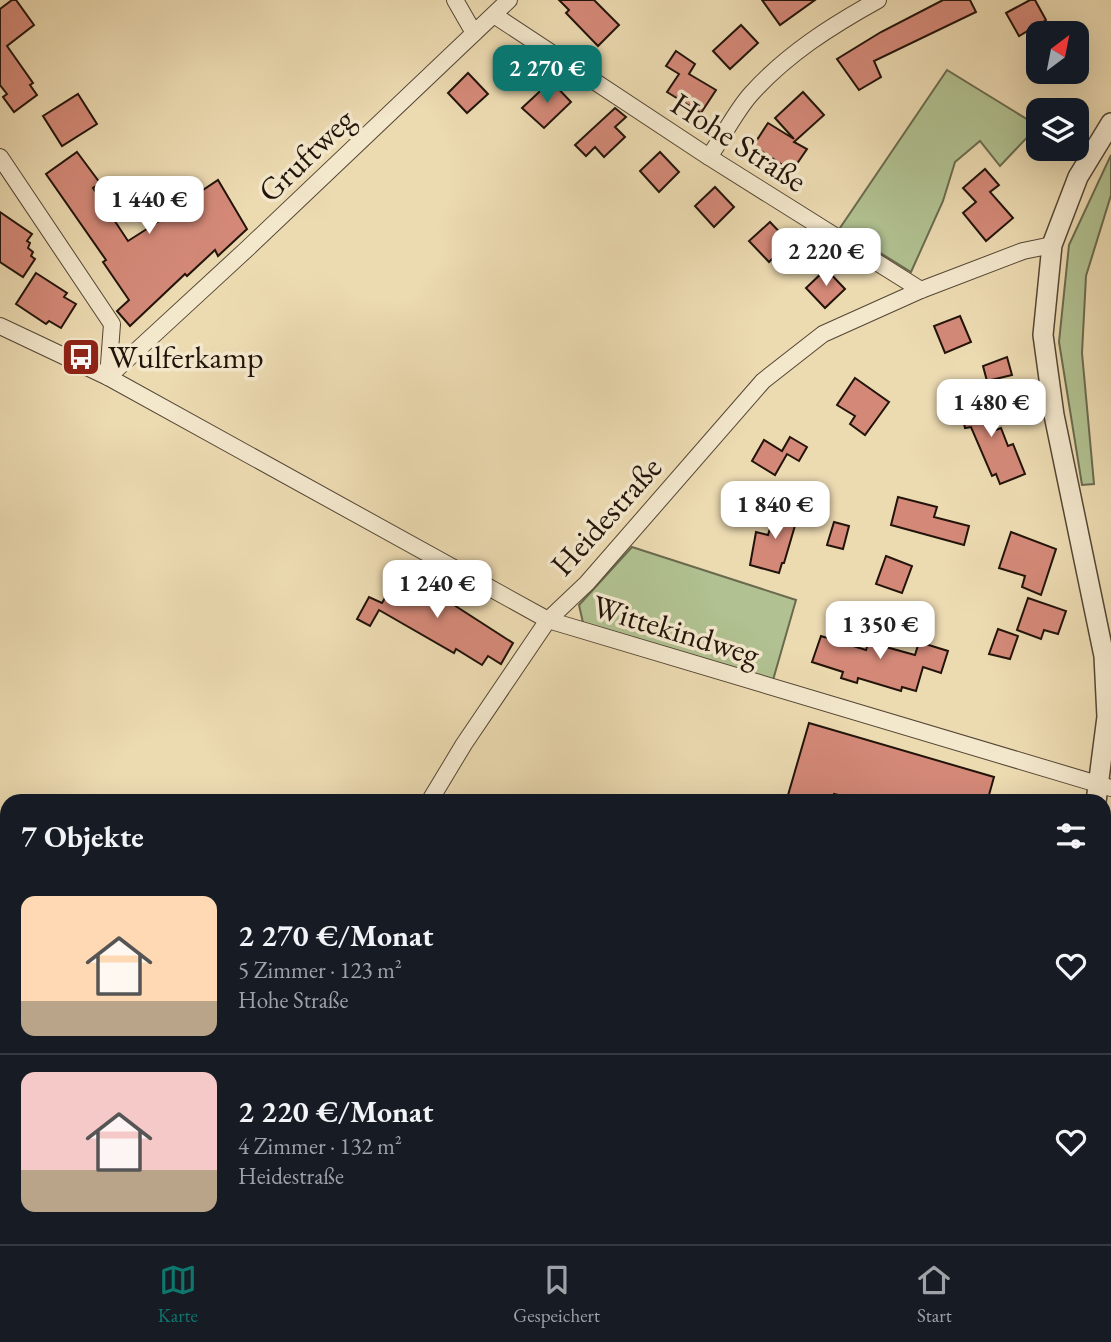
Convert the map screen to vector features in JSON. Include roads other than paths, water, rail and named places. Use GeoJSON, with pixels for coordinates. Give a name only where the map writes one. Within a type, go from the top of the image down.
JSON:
{"type":"FeatureCollection","features":[{"type":"Feature","properties":{"kind":"street"},"geometry":{"type":"LineString","coordinates":[[455,0],[474,33]]}},
{"type":"Feature","properties":{"kind":"street","name":"Gruftweg"},"geometry":{"type":"LineString","coordinates":[[108,377],[256,242],[509,0]]}},
{"type":"Feature","properties":{"kind":"street"},"geometry":{"type":"LineString","coordinates":[[709,158],[749,96],[788,57],[841,20],[878,0]]}},
{"type":"Feature","properties":{"kind":"street","name":"Hohe Straße"},"geometry":{"type":"LineString","coordinates":[[494,15],[709,158],[921,290]]}},
{"type":"Feature","properties":{"kind":"street"},"geometry":{"type":"LineString","coordinates":[[1102,792],[1107,717],[1104,656],[1054,415],[1043,335],[1052,245],[1078,177],[1111,123]]}},
{"type":"Feature","properties":{"kind":"street"},"geometry":{"type":"LineString","coordinates":[[0,157],[112,324],[108,377]]}},
{"type":"Feature","properties":{"kind":"street","name":"Heidestraße"},"geometry":{"type":"LineString","coordinates":[[0,326],[108,377],[548,620],[587,583],[763,381],[823,334],[921,290],[1023,251],[1052,245]]}},
{"type":"Feature","properties":{"kind":"street"},"geometry":{"type":"LineString","coordinates":[[434,794],[464,744],[548,620]]}},
{"type":"Feature","properties":{"kind":"street","name":"Wittekindweg"},"geometry":{"type":"LineString","coordinates":[[548,620],[1102,792]]}},
{"type":"Feature","properties":{"kind":"place","name":"Wulferkamp"},"geometry":{"type":"Point","coordinates":[81,357]}}]}
